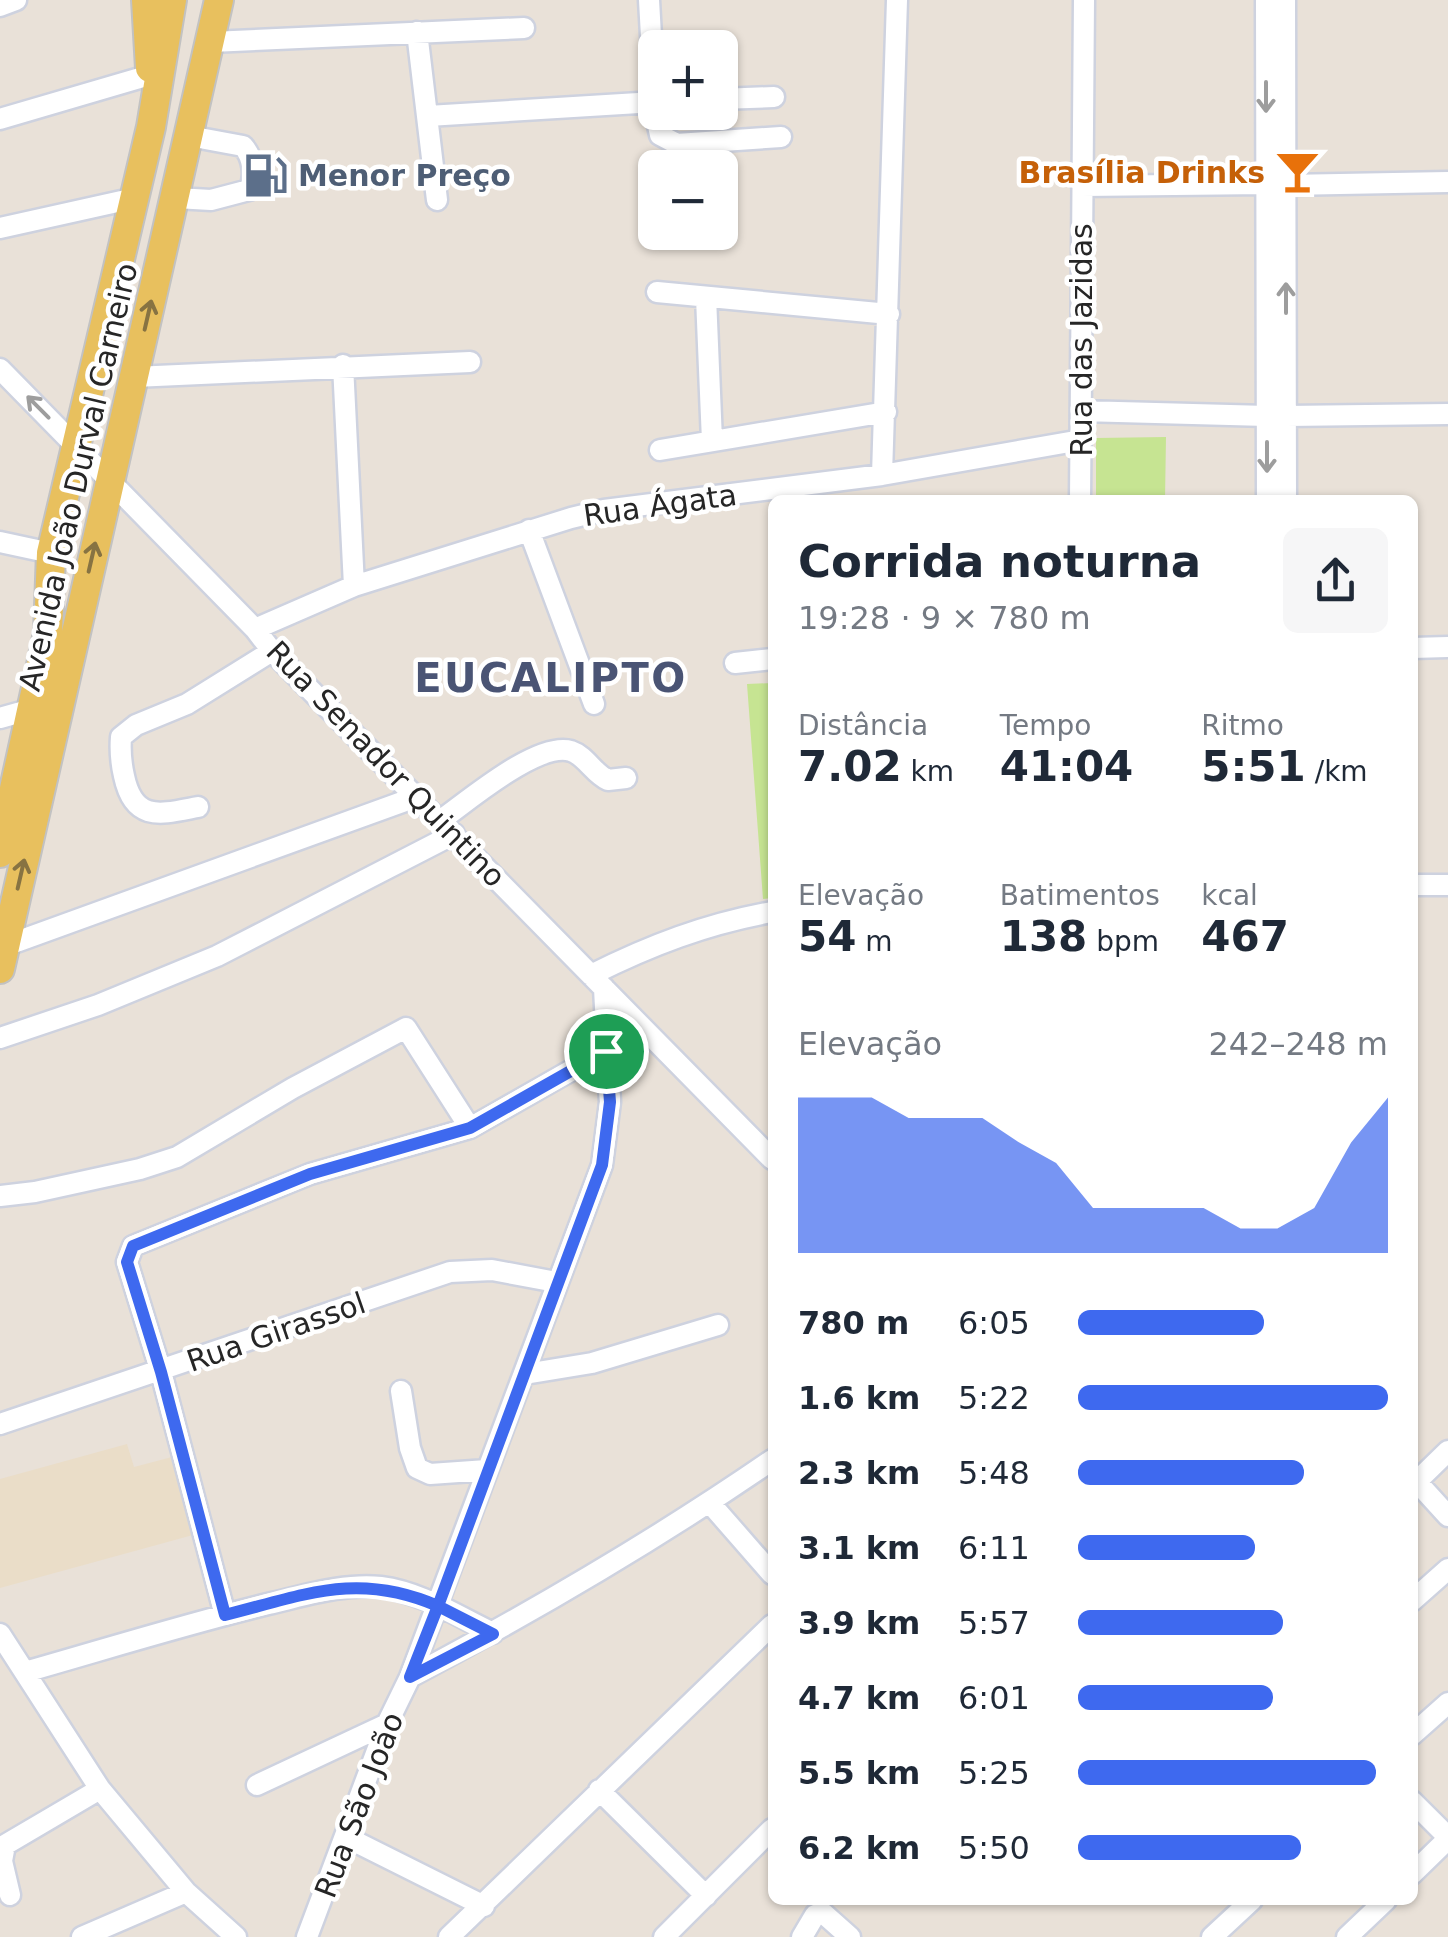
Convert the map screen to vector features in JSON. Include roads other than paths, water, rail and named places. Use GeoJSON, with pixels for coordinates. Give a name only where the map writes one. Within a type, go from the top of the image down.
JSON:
{"type":"FeatureCollection","features":[{"type":"Feature","properties":{"kind":"main road"},"geometry":{"type":"LineString","coordinates":[[146,0],[152,128]]}},
{"type":"Feature","properties":{"kind":"main road","name":"Avenida João Durval Carneiro"},"geometry":{"type":"LineString","coordinates":[[0,854],[48,634],[51,553],[152,128],[172,0]]}},
{"type":"Feature","properties":{"kind":"main road","name":"Avenida João Durval Carneiro"},"geometry":{"type":"LineString","coordinates":[[3,958],[219,0]]}},
{"type":"Feature","properties":{"kind":"main road"},"geometry":{"type":"LineString","coordinates":[[132,212],[144,242],[165,246]]}},
{"type":"Feature","properties":{"kind":"street"},"geometry":{"type":"LineString","coordinates":[[0,6],[16,0]]}},
{"type":"Feature","properties":{"kind":"street"},"geometry":{"type":"LineString","coordinates":[[649,0],[651,30]]}},
{"type":"Feature","properties":{"kind":"street"},"geometry":{"type":"LineString","coordinates":[[882,474],[897,0]]}},
{"type":"Feature","properties":{"kind":"street","name":"Rua das Jazidas"},"geometry":{"type":"LineString","coordinates":[[1080,495],[1084,0]]}},
{"type":"Feature","properties":{"kind":"street"},"geometry":{"type":"LineString","coordinates":[[1266,0],[1275,184],[1277,416],[1285,495]]}},
{"type":"Feature","properties":{"kind":"street"},"geometry":{"type":"LineString","coordinates":[[1275,184],[1286,0]]}},
{"type":"Feature","properties":{"kind":"street"},"geometry":{"type":"LineString","coordinates":[[211,42],[524,28]]}},
{"type":"Feature","properties":{"kind":"street"},"geometry":{"type":"LineString","coordinates":[[417,32],[436,200]]}},
{"type":"Feature","properties":{"kind":"street"},"geometry":{"type":"LineString","coordinates":[[0,120],[150,75]]}},
{"type":"Feature","properties":{"kind":"street"},"geometry":{"type":"LineString","coordinates":[[738,98],[774,97]]}},
{"type":"Feature","properties":{"kind":"street"},"geometry":{"type":"LineString","coordinates":[[428,116],[638,107]]}},
{"type":"Feature","properties":{"kind":"street"},"geometry":{"type":"LineString","coordinates":[[659,130],[660,135],[677,144],[782,138]]}},
{"type":"Feature","properties":{"kind":"street"},"geometry":{"type":"LineString","coordinates":[[176,198],[222,199],[249,190],[253,182],[248,152],[243,146],[189,136]]}},
{"type":"Feature","properties":{"kind":"street"},"geometry":{"type":"LineString","coordinates":[[1082,186],[1448,182]]}},
{"type":"Feature","properties":{"kind":"street"},"geometry":{"type":"LineString","coordinates":[[0,228],[132,212]]}},
{"type":"Feature","properties":{"kind":"street"},"geometry":{"type":"LineString","coordinates":[[657,292],[889,314]]}},
{"type":"Feature","properties":{"kind":"street"},"geometry":{"type":"LineString","coordinates":[[706,297],[712,441]]}},
{"type":"Feature","properties":{"kind":"street"},"geometry":{"type":"LineString","coordinates":[[134,377],[470,362]]}},
{"type":"Feature","properties":{"kind":"street"},"geometry":{"type":"LineString","coordinates":[[343,365],[354,586]]}},
{"type":"Feature","properties":{"kind":"street","name":"Rua Senador Quintino"},"geometry":{"type":"LineString","coordinates":[[0,369],[768,1155]]}},
{"type":"Feature","properties":{"kind":"street"},"geometry":{"type":"LineString","coordinates":[[1081,411],[1277,416],[1448,414]]}},
{"type":"Feature","properties":{"kind":"street"},"geometry":{"type":"LineString","coordinates":[[660,450],[886,412]]}},
{"type":"Feature","properties":{"kind":"street"},"geometry":{"type":"LineString","coordinates":[[1268,495],[1277,416]]}},
{"type":"Feature","properties":{"kind":"street","name":"Rua Ágata"},"geometry":{"type":"LineString","coordinates":[[255,629],[354,586],[604,510],[882,474],[1081,440]]}},
{"type":"Feature","properties":{"kind":"street"},"geometry":{"type":"LineString","coordinates":[[529,530],[594,704]]}},
{"type":"Feature","properties":{"kind":"street"},"geometry":{"type":"LineString","coordinates":[[0,542],[51,553]]}},
{"type":"Feature","properties":{"kind":"street"},"geometry":{"type":"LineString","coordinates":[[1418,648],[1448,647]]}},
{"type":"Feature","properties":{"kind":"street"},"geometry":{"type":"LineString","coordinates":[[198,806],[165,813],[136,806],[128,794],[122,768],[121,736],[136,725],[186,704],[272,651]]}},
{"type":"Feature","properties":{"kind":"street"},"geometry":{"type":"LineString","coordinates":[[735,663],[768,659]]}},
{"type":"Feature","properties":{"kind":"street"},"geometry":{"type":"LineString","coordinates":[[0,718],[32,709]]}},
{"type":"Feature","properties":{"kind":"street"},"geometry":{"type":"LineString","coordinates":[[0,1038],[98,1005],[217,956],[448,827],[511,771],[549,751],[577,753],[608,780],[626,778]]}},
{"type":"Feature","properties":{"kind":"street"},"geometry":{"type":"LineString","coordinates":[[3,958],[416,797]]}},
{"type":"Feature","properties":{"kind":"street"},"geometry":{"type":"LineString","coordinates":[[1418,886],[1448,885]]}},
{"type":"Feature","properties":{"kind":"street"},"geometry":{"type":"LineString","coordinates":[[598,982],[686,932],[768,913]]}},
{"type":"Feature","properties":{"kind":"street","name":"Rua São João"},"geometry":{"type":"LineString","coordinates":[[308,1937],[388,1724],[438,1606],[602,1165],[610,1102],[598,982]]}},
{"type":"Feature","properties":{"kind":"street"},"geometry":{"type":"LineString","coordinates":[[0,1196],[140,1170],[177,1158],[293,1088],[406,1028],[470,1128]]}},
{"type":"Feature","properties":{"kind":"street"},"geometry":{"type":"LineString","coordinates":[[225,1615],[161,1372],[127,1262],[133,1246],[310,1174],[470,1128],[606,1051]]}},
{"type":"Feature","properties":{"kind":"street","name":"Rua Girassol"},"geometry":{"type":"LineString","coordinates":[[0,1424],[450,1272],[492,1270],[556,1282]]}},
{"type":"Feature","properties":{"kind":"street"},"geometry":{"type":"LineString","coordinates":[[524,1374],[592,1363],[718,1324]]}},
{"type":"Feature","properties":{"kind":"street"},"geometry":{"type":"LineString","coordinates":[[401,1391],[417,1468],[430,1474],[487,1470]]}},
{"type":"Feature","properties":{"kind":"street"},"geometry":{"type":"LineString","coordinates":[[1418,1481],[1448,1451]]}},
{"type":"Feature","properties":{"kind":"street"},"geometry":{"type":"LineString","coordinates":[[410,1677],[493,1634],[710,1503],[768,1463]]}},
{"type":"Feature","properties":{"kind":"street"},"geometry":{"type":"LineString","coordinates":[[1418,1487],[1448,1516]]}},
{"type":"Feature","properties":{"kind":"street"},"geometry":{"type":"LineString","coordinates":[[710,1503],[768,1569]]}},
{"type":"Feature","properties":{"kind":"street"},"geometry":{"type":"LineString","coordinates":[[1418,1596],[1448,1568]]}},
{"type":"Feature","properties":{"kind":"street"},"geometry":{"type":"LineString","coordinates":[[26,1672],[225,1615],[354,1587],[408,1593],[493,1634]]}},
{"type":"Feature","properties":{"kind":"street"},"geometry":{"type":"LineString","coordinates":[[449,1937],[768,1630]]}},
{"type":"Feature","properties":{"kind":"street"},"geometry":{"type":"LineString","coordinates":[[0,1634],[100,1789],[186,1892],[236,1937]]}},
{"type":"Feature","properties":{"kind":"street"},"geometry":{"type":"LineString","coordinates":[[1418,1730],[1448,1702]]}},
{"type":"Feature","properties":{"kind":"street"},"geometry":{"type":"LineString","coordinates":[[257,1786],[388,1724]]}},
{"type":"Feature","properties":{"kind":"street"},"geometry":{"type":"LineString","coordinates":[[10,1895],[2,1861],[5,1845],[100,1789]]}},
{"type":"Feature","properties":{"kind":"street"},"geometry":{"type":"LineString","coordinates":[[599,1790],[706,1896]]}},
{"type":"Feature","properties":{"kind":"street"},"geometry":{"type":"LineString","coordinates":[[1418,1808],[1448,1838],[1418,1868]]}},
{"type":"Feature","properties":{"kind":"street"},"geometry":{"type":"LineString","coordinates":[[664,1937],[768,1832]]}},
{"type":"Feature","properties":{"kind":"street"},"geometry":{"type":"LineString","coordinates":[[346,1837],[484,1906]]}},
{"type":"Feature","properties":{"kind":"street"},"geometry":{"type":"LineString","coordinates":[[82,1937],[186,1892]]}},
{"type":"Feature","properties":{"kind":"street"},"geometry":{"type":"LineString","coordinates":[[1212,1937],[1247,1905]]}},
{"type":"Feature","properties":{"kind":"street"},"geometry":{"type":"LineString","coordinates":[[1347,1937],[1381,1905]]}},
{"type":"Feature","properties":{"kind":"street"},"geometry":{"type":"LineString","coordinates":[[802,1937],[815,1915],[829,1915],[850,1937]]}},
{"type":"Feature","properties":{"kind":"place","name":"Brasília Drinks"},"geometry":{"type":"Point","coordinates":[1298,172]}},
{"type":"Feature","properties":{"kind":"place","name":"Menor Preço"},"geometry":{"type":"Point","coordinates":[265,175]}},
{"type":"Feature","properties":{"kind":"district","name":"EUCALIPTO"},"geometry":{"type":"Point","coordinates":[551,678]}}]}
